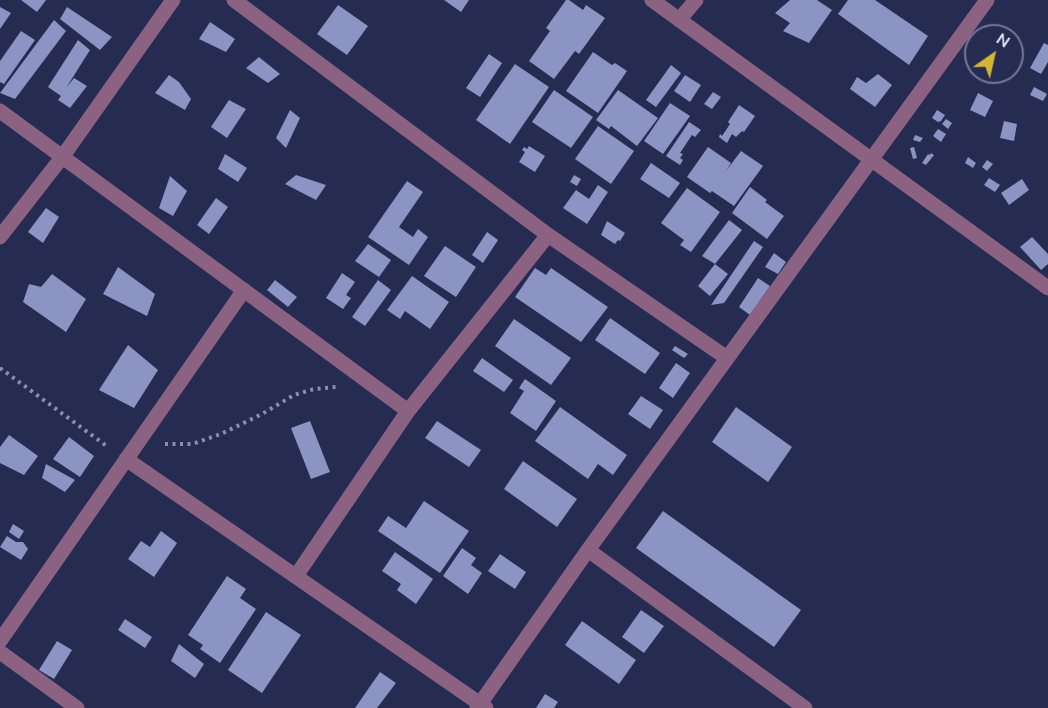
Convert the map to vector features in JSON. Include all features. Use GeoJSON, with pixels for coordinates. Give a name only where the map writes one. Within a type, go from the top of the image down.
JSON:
{"type":"FeatureCollection","features":[{"type":"Feature","properties":{"kind":"street"},"geometry":{"type":"LineString","coordinates":[[0,237],[63,156],[173,0]]}},
{"type":"Feature","properties":{"kind":"street"},"geometry":{"type":"LineString","coordinates":[[234,0],[548,234],[727,358]]}},
{"type":"Feature","properties":{"kind":"street"},"geometry":{"type":"LineString","coordinates":[[651,0],[1048,288]]}},
{"type":"Feature","properties":{"kind":"street"},"geometry":{"type":"LineString","coordinates":[[679,20],[696,0]]}},
{"type":"Feature","properties":{"kind":"street"},"geometry":{"type":"LineString","coordinates":[[129,455],[481,707],[588,550],[987,0]]}},
{"type":"Feature","properties":{"kind":"street"},"geometry":{"type":"LineString","coordinates":[[0,111],[408,411]]}},
{"type":"Feature","properties":{"kind":"street"},"geometry":{"type":"LineString","coordinates":[[296,576],[408,411],[548,234]]}},
{"type":"Feature","properties":{"kind":"street"},"geometry":{"type":"LineString","coordinates":[[0,641],[244,290]]}},
{"type":"Feature","properties":{"kind":"street"},"geometry":{"type":"LineString","coordinates":[[588,550],[805,708]]}},
{"type":"Feature","properties":{"kind":"street"},"geometry":{"type":"LineString","coordinates":[[0,652],[77,708]]}},
{"type":"Feature","properties":{"kind":"path"},"geometry":{"type":"LineString","coordinates":[[0,368],[129,455],[161,444],[192,444],[221,434],[294,395],[314,389],[342,387]]}},
{"type":"Feature","properties":{"kind":"building"},"geometry":{"type":"Polygon","coordinates":[[[21,0],[46,0],[37,12],[21,0]]]}},
{"type":"Feature","properties":{"kind":"building"},"geometry":{"type":"Polygon","coordinates":[[[444,0],[469,0],[461,12],[444,0]]]}},
{"type":"Feature","properties":{"kind":"building"},"geometry":{"type":"Polygon","coordinates":[[[566,0],[583,10],[586,5],[605,18],[579,54],[575,51],[554,79],[529,61],[550,31],[546,28],[566,0]]]}},
{"type":"Feature","properties":{"kind":"building"},"geometry":{"type":"Polygon","coordinates":[[[790,0],[817,0],[832,10],[809,43],[783,31],[790,23],[775,13],[790,0]]]}},
{"type":"Feature","properties":{"kind":"building"},"geometry":{"type":"Polygon","coordinates":[[[848,0],[875,0],[928,36],[909,65],[838,14],[848,0]]]}},
{"type":"Feature","properties":{"kind":"building"},"geometry":{"type":"Polygon","coordinates":[[[338,5],[368,26],[347,55],[317,34],[338,5]]]}},
{"type":"Feature","properties":{"kind":"building"},"geometry":{"type":"Polygon","coordinates":[[[0,7],[11,13],[0,29],[0,7]]]}},
{"type":"Feature","properties":{"kind":"building"},"geometry":{"type":"Polygon","coordinates":[[[67,7],[112,37],[100,50],[60,19],[67,7]]]}},
{"type":"Feature","properties":{"kind":"building"},"geometry":{"type":"Polygon","coordinates":[[[54,20],[66,31],[15,99],[0,93],[54,20]]]}},
{"type":"Feature","properties":{"kind":"building"},"geometry":{"type":"Polygon","coordinates":[[[210,22],[235,39],[226,52],[199,39],[210,22]]]}},
{"type":"Feature","properties":{"kind":"building"},"geometry":{"type":"Polygon","coordinates":[[[21,31],[35,40],[4,84],[0,82],[0,61],[21,31]]]}},
{"type":"Feature","properties":{"kind":"building"},"geometry":{"type":"Polygon","coordinates":[[[78,40],[90,50],[66,88],[74,78],[87,86],[70,108],[58,100],[61,96],[48,87],[78,40]]]}},
{"type":"Feature","properties":{"kind":"building"},"geometry":{"type":"Polygon","coordinates":[[[1044,43],[1048,45],[1048,62],[1041,74],[1030,68],[1044,43]]]}},
{"type":"Feature","properties":{"kind":"building"},"geometry":{"type":"Polygon","coordinates":[[[593,52],[612,65],[615,63],[627,71],[598,113],[566,91],[593,52]]]}},
{"type":"Feature","properties":{"kind":"building"},"geometry":{"type":"Polygon","coordinates":[[[489,54],[502,63],[480,97],[466,88],[489,54]]]}},
{"type":"Feature","properties":{"kind":"building"},"geometry":{"type":"Polygon","coordinates":[[[259,57],[280,74],[268,83],[246,68],[259,57]]]}},
{"type":"Feature","properties":{"kind":"building"},"geometry":{"type":"Polygon","coordinates":[[[515,64],[549,87],[510,144],[476,120],[515,64]]]}},
{"type":"Feature","properties":{"kind":"building"},"geometry":{"type":"Polygon","coordinates":[[[671,65],[681,73],[656,107],[646,100],[671,65]]]}},
{"type":"Feature","properties":{"kind":"building"},"geometry":{"type":"Polygon","coordinates":[[[878,74],[892,85],[875,107],[850,89],[857,77],[866,83],[878,74]]]}},
{"type":"Feature","properties":{"kind":"building"},"geometry":{"type":"Polygon","coordinates":[[[169,75],[179,82],[191,99],[185,110],[155,93],[169,75]]]}},
{"type":"Feature","properties":{"kind":"building"},"geometry":{"type":"Polygon","coordinates":[[[685,75],[701,85],[690,102],[674,91],[685,75]]]}},
{"type":"Feature","properties":{"kind":"building"},"geometry":{"type":"Polygon","coordinates":[[[1034,87],[1047,94],[1043,101],[1030,95],[1034,87]]]}},
{"type":"Feature","properties":{"kind":"building"},"geometry":{"type":"Polygon","coordinates":[[[554,90],[593,117],[571,148],[532,122],[554,90]]]}},
{"type":"Feature","properties":{"kind":"building"},"geometry":{"type":"Polygon","coordinates":[[[618,90],[658,118],[637,146],[611,126],[609,129],[596,120],[618,90]]]}},
{"type":"Feature","properties":{"kind":"building"},"geometry":{"type":"Polygon","coordinates":[[[713,92],[721,97],[712,109],[704,104],[713,92]]]}},
{"type":"Feature","properties":{"kind":"building"},"geometry":{"type":"Polygon","coordinates":[[[978,93],[993,101],[985,117],[970,110],[978,93]]]}},
{"type":"Feature","properties":{"kind":"building"},"geometry":{"type":"Polygon","coordinates":[[[229,100],[246,109],[227,138],[211,127],[229,100]]]}},
{"type":"Feature","properties":{"kind":"building"},"geometry":{"type":"Polygon","coordinates":[[[670,103],[690,116],[663,154],[644,141],[670,103]]]}},
{"type":"Feature","properties":{"kind":"building"},"geometry":{"type":"Polygon","coordinates":[[[739,105],[755,116],[744,132],[742,131],[736,137],[732,134],[727,143],[719,137],[730,124],[728,122],[739,105]]]}},
{"type":"Feature","properties":{"kind":"building"},"geometry":{"type":"Polygon","coordinates":[[[290,110],[300,118],[286,148],[276,138],[290,110]]]}},
{"type":"Feature","properties":{"kind":"building"},"geometry":{"type":"Polygon","coordinates":[[[937,110],[945,115],[938,122],[932,118],[937,110]]]}},
{"type":"Feature","properties":{"kind":"building"},"geometry":{"type":"Polygon","coordinates":[[[946,119],[952,123],[948,129],[942,124],[946,119]]]}},
{"type":"Feature","properties":{"kind":"building"},"geometry":{"type":"Polygon","coordinates":[[[1004,121],[1017,124],[1014,141],[1000,138],[1004,121]]]}},
{"type":"Feature","properties":{"kind":"building"},"geometry":{"type":"Polygon","coordinates":[[[689,122],[701,130],[695,137],[692,135],[680,153],[683,154],[680,158],[683,160],[680,165],[666,156],[689,122]]]}},
{"type":"Feature","properties":{"kind":"building"},"geometry":{"type":"Polygon","coordinates":[[[598,126],[634,151],[611,184],[575,159],[598,126]]]}},
{"type":"Feature","properties":{"kind":"building"},"geometry":{"type":"Polygon","coordinates":[[[938,129],[946,134],[941,142],[933,136],[938,129]]]}},
{"type":"Feature","properties":{"kind":"building"},"geometry":{"type":"Polygon","coordinates":[[[915,135],[923,138],[920,142],[913,140],[915,135]]]}},
{"type":"Feature","properties":{"kind":"building"},"geometry":{"type":"Polygon","coordinates":[[[529,146],[545,156],[535,172],[519,162],[525,152],[522,150],[529,146]]]}},
{"type":"Feature","properties":{"kind":"building"},"geometry":{"type":"Polygon","coordinates":[[[708,147],[731,163],[726,171],[741,151],[763,166],[734,206],[687,177],[708,147]]]}},
{"type":"Feature","properties":{"kind":"building"},"geometry":{"type":"Polygon","coordinates":[[[914,147],[917,158],[913,159],[910,148],[914,147]]]}},
{"type":"Feature","properties":{"kind":"building"},"geometry":{"type":"Polygon","coordinates":[[[225,154],[247,168],[238,182],[218,169],[225,154]]]}},
{"type":"Feature","properties":{"kind":"building"},"geometry":{"type":"Polygon","coordinates":[[[928,154],[934,155],[926,165],[922,163],[928,154]]]}},
{"type":"Feature","properties":{"kind":"building"},"geometry":{"type":"Polygon","coordinates":[[[968,157],[976,163],[973,168],[965,163],[968,157]]]}},
{"type":"Feature","properties":{"kind":"building"},"geometry":{"type":"Polygon","coordinates":[[[987,160],[993,164],[987,171],[982,167],[987,160]]]}},
{"type":"Feature","properties":{"kind":"building"},"geometry":{"type":"Polygon","coordinates":[[[651,163],[680,183],[669,198],[640,179],[651,163]]]}},
{"type":"Feature","properties":{"kind":"building"},"geometry":{"type":"Polygon","coordinates":[[[296,175],[326,185],[316,200],[285,184],[296,175]]]}},
{"type":"Feature","properties":{"kind":"building"},"geometry":{"type":"Polygon","coordinates":[[[574,175],[581,179],[577,186],[570,182],[574,175]]]}},
{"type":"Feature","properties":{"kind":"building"},"geometry":{"type":"Polygon","coordinates":[[[170,176],[187,191],[173,216],[159,208],[170,176]]]}},
{"type":"Feature","properties":{"kind":"building"},"geometry":{"type":"Polygon","coordinates":[[[989,178],[1000,185],[995,192],[984,185],[989,178]]]}},
{"type":"Feature","properties":{"kind":"building"},"geometry":{"type":"Polygon","coordinates":[[[1022,179],[1029,190],[1009,205],[1001,193],[1022,179]]]}},
{"type":"Feature","properties":{"kind":"building"},"geometry":{"type":"Polygon","coordinates":[[[407,181],[423,192],[399,227],[413,237],[418,229],[428,237],[409,265],[368,237],[407,181]]]}},
{"type":"Feature","properties":{"kind":"building"},"geometry":{"type":"Polygon","coordinates":[[[598,185],[608,192],[587,224],[563,208],[576,190],[589,199],[598,185]]]}},
{"type":"Feature","properties":{"kind":"building"},"geometry":{"type":"Polygon","coordinates":[[[750,187],[784,216],[767,239],[732,213],[750,187]]]}},
{"type":"Feature","properties":{"kind":"building"},"geometry":{"type":"Polygon","coordinates":[[[687,188],[720,212],[691,252],[680,245],[684,240],[661,223],[687,188]]]}},
{"type":"Feature","properties":{"kind":"building"},"geometry":{"type":"Polygon","coordinates":[[[216,198],[228,207],[209,234],[197,225],[216,198]]]}},
{"type":"Feature","properties":{"kind":"building"},"geometry":{"type":"Polygon","coordinates":[[[46,208],[59,217],[43,243],[28,232],[46,208]]]}},
{"type":"Feature","properties":{"kind":"building"},"geometry":{"type":"Polygon","coordinates":[[[729,220],[742,230],[715,264],[702,256],[729,220]]]}},
{"type":"Feature","properties":{"kind":"building"},"geometry":{"type":"Polygon","coordinates":[[[607,221],[625,233],[615,244],[601,235],[607,221]]]}},
{"type":"Feature","properties":{"kind":"building"},"geometry":{"type":"Polygon","coordinates":[[[487,232],[498,240],[483,263],[472,255],[487,232]]]}},
{"type":"Feature","properties":{"kind":"building"},"geometry":{"type":"Polygon","coordinates":[[[1032,237],[1048,254],[1048,264],[1041,270],[1020,247],[1032,237]]]}},
{"type":"Feature","properties":{"kind":"building"},"geometry":{"type":"Polygon","coordinates":[[[754,241],[763,247],[724,303],[711,305],[754,241]]]}},
{"type":"Feature","properties":{"kind":"building"},"geometry":{"type":"Polygon","coordinates":[[[368,244],[391,260],[379,277],[355,261],[368,244]]]}},
{"type":"Feature","properties":{"kind":"building"},"geometry":{"type":"Polygon","coordinates":[[[445,246],[476,267],[456,297],[424,276],[445,246]]]}},
{"type":"Feature","properties":{"kind":"building"},"geometry":{"type":"Polygon","coordinates":[[[774,253],[786,262],[778,274],[765,267],[774,253]]]}},
{"type":"Feature","properties":{"kind":"building"},"geometry":{"type":"Polygon","coordinates":[[[715,264],[728,274],[710,296],[698,286],[715,264]]]}},
{"type":"Feature","properties":{"kind":"building"},"geometry":{"type":"Polygon","coordinates":[[[118,267],[155,294],[147,316],[103,294],[118,267]]]}},
{"type":"Feature","properties":{"kind":"building"},"geometry":{"type":"Polygon","coordinates":[[[535,268],[546,275],[551,268],[608,307],[581,342],[515,297],[535,268]]]}},
{"type":"Feature","properties":{"kind":"building"},"geometry":{"type":"Polygon","coordinates":[[[342,273],[355,282],[346,295],[351,298],[343,309],[326,298],[342,273]]]}},
{"type":"Feature","properties":{"kind":"building"},"geometry":{"type":"Polygon","coordinates":[[[52,274],[86,299],[66,332],[23,302],[29,284],[41,287],[52,274]]]}},
{"type":"Feature","properties":{"kind":"building"},"geometry":{"type":"Polygon","coordinates":[[[412,276],[449,302],[430,329],[405,311],[400,319],[387,310],[412,276]]]}},
{"type":"Feature","properties":{"kind":"building"},"geometry":{"type":"Polygon","coordinates":[[[758,278],[770,286],[750,315],[739,307],[758,278]]]}},
{"type":"Feature","properties":{"kind":"building"},"geometry":{"type":"Polygon","coordinates":[[[275,280],[297,297],[288,307],[267,290],[275,280]]]}},
{"type":"Feature","properties":{"kind":"building"},"geometry":{"type":"Polygon","coordinates":[[[378,280],[391,290],[365,326],[352,317],[378,280]]]}},
{"type":"Feature","properties":{"kind":"building"},"geometry":{"type":"Polygon","coordinates":[[[610,318],[660,353],[645,374],[595,340],[610,318]]]}},
{"type":"Feature","properties":{"kind":"building"},"geometry":{"type":"Polygon","coordinates":[[[514,319],[571,358],[551,385],[495,346],[514,319]]]}},
{"type":"Feature","properties":{"kind":"building"},"geometry":{"type":"Polygon","coordinates":[[[128,345],[158,370],[134,408],[99,390],[128,345]]]}},
{"type":"Feature","properties":{"kind":"building"},"geometry":{"type":"Polygon","coordinates":[[[675,346],[688,354],[684,358],[672,350],[675,346]]]}},
{"type":"Feature","properties":{"kind":"building"},"geometry":{"type":"Polygon","coordinates":[[[482,358],[513,380],[504,392],[473,371],[482,358]]]}},
{"type":"Feature","properties":{"kind":"building"},"geometry":{"type":"Polygon","coordinates":[[[676,363],[690,373],[673,398],[659,388],[676,363]]]}},
{"type":"Feature","properties":{"kind":"building"},"geometry":{"type":"Polygon","coordinates":[[[525,379],[556,401],[536,431],[510,413],[524,391],[519,388],[525,379]]]}},
{"type":"Feature","properties":{"kind":"building"},"geometry":{"type":"Polygon","coordinates":[[[641,396],[663,410],[650,429],[628,414],[641,396]]]}},
{"type":"Feature","properties":{"kind":"building"},"geometry":{"type":"Polygon","coordinates":[[[560,407],[627,455],[613,475],[598,464],[588,479],[535,441],[560,407]]]}},
{"type":"Feature","properties":{"kind":"building"},"geometry":{"type":"Polygon","coordinates":[[[736,407],[792,447],[768,482],[712,442],[736,407]]]}},
{"type":"Feature","properties":{"kind":"building"},"geometry":{"type":"Polygon","coordinates":[[[310,421],[330,472],[311,479],[291,428],[310,421]]]}},
{"type":"Feature","properties":{"kind":"building"},"geometry":{"type":"Polygon","coordinates":[[[437,421],[481,450],[469,467],[425,438],[437,421]]]}},
{"type":"Feature","properties":{"kind":"building"},"geometry":{"type":"Polygon","coordinates":[[[9,435],[38,456],[24,475],[0,463],[0,447],[9,435]]]}},
{"type":"Feature","properties":{"kind":"building"},"geometry":{"type":"Polygon","coordinates":[[[69,437],[94,456],[80,477],[53,459],[69,437]]]}},
{"type":"Feature","properties":{"kind":"building"},"geometry":{"type":"Polygon","coordinates":[[[523,461],[577,499],[557,527],[504,489],[523,461]]]}},
{"type":"Feature","properties":{"kind":"building"},"geometry":{"type":"Polygon","coordinates":[[[46,464],[75,480],[65,492],[42,478],[46,464]]]}},
{"type":"Feature","properties":{"kind":"building"},"geometry":{"type":"Polygon","coordinates":[[[424,501],[469,531],[440,573],[378,531],[388,516],[406,528],[424,501]]]}},
{"type":"Feature","properties":{"kind":"building"},"geometry":{"type":"Polygon","coordinates":[[[663,511],[801,610],[774,647],[636,548],[663,511]]]}},
{"type":"Feature","properties":{"kind":"building"},"geometry":{"type":"Polygon","coordinates":[[[13,524],[24,531],[19,539],[9,532],[13,524]]]}},
{"type":"Feature","properties":{"kind":"building"},"geometry":{"type":"Polygon","coordinates":[[[161,531],[177,543],[154,577],[128,559],[141,541],[150,547],[161,531]]]}},
{"type":"Feature","properties":{"kind":"building"},"geometry":{"type":"Polygon","coordinates":[[[7,536],[16,542],[23,542],[28,549],[21,560],[0,547],[7,536]]]}},
{"type":"Feature","properties":{"kind":"building"},"geometry":{"type":"Polygon","coordinates":[[[462,548],[476,558],[471,565],[482,573],[468,594],[443,576],[462,548]]]}},
{"type":"Feature","properties":{"kind":"building"},"geometry":{"type":"Polygon","coordinates":[[[395,552],[433,579],[416,604],[397,590],[401,584],[382,571],[395,552]]]}},
{"type":"Feature","properties":{"kind":"building"},"geometry":{"type":"Polygon","coordinates":[[[500,554],[526,572],[515,589],[488,571],[500,554]]]}},
{"type":"Feature","properties":{"kind":"building"},"geometry":{"type":"Polygon","coordinates":[[[227,576],[246,589],[240,598],[256,609],[220,663],[200,649],[203,645],[188,635],[227,576]]]}},
{"type":"Feature","properties":{"kind":"building"},"geometry":{"type":"Polygon","coordinates":[[[641,610],[664,626],[644,653],[622,637],[641,610]]]}},
{"type":"Feature","properties":{"kind":"building"},"geometry":{"type":"Polygon","coordinates":[[[266,612],[301,635],[262,693],[228,670],[266,612]]]}},
{"type":"Feature","properties":{"kind":"building"},"geometry":{"type":"Polygon","coordinates":[[[125,619],[152,637],[145,648],[118,630],[125,619]]]}},
{"type":"Feature","properties":{"kind":"building"},"geometry":{"type":"Polygon","coordinates":[[[582,621],[636,660],[619,684],[565,645],[582,621]]]}},
{"type":"Feature","properties":{"kind":"building"},"geometry":{"type":"Polygon","coordinates":[[[57,641],[72,650],[54,679],[39,670],[57,641]]]}},
{"type":"Feature","properties":{"kind":"building"},"geometry":{"type":"Polygon","coordinates":[[[179,644],[204,664],[195,678],[171,661],[179,644]]]}},
{"type":"Feature","properties":{"kind":"building"},"geometry":{"type":"Polygon","coordinates":[[[380,672],[396,683],[377,708],[355,708],[380,672]]]}},
{"type":"Feature","properties":{"kind":"building"},"geometry":{"type":"Polygon","coordinates":[[[545,694],[558,702],[554,708],[536,708],[545,694]]]}}]}
